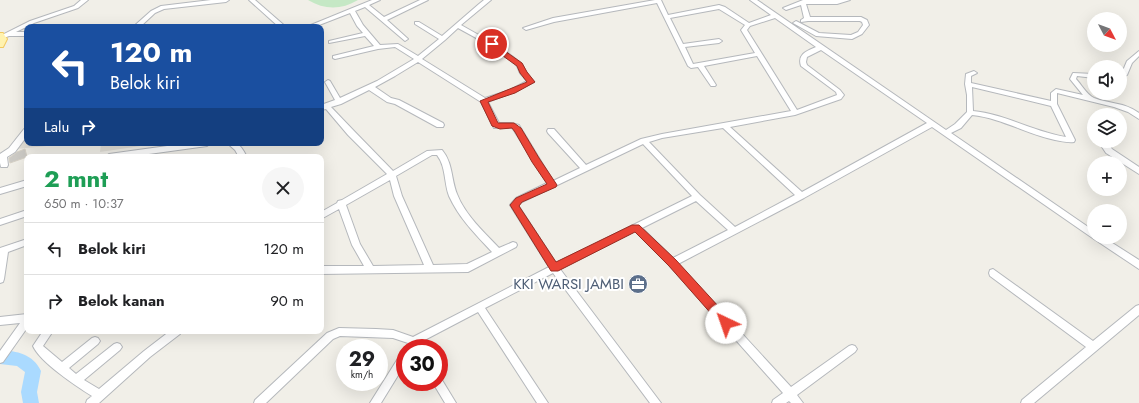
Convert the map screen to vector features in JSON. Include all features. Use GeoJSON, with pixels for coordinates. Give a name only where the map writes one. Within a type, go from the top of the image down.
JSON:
{"type":"FeatureCollection","features":[{"type":"Feature","properties":{"kind":"street"},"geometry":{"type":"LineString","coordinates":[[29,24],[76,7],[85,0]]}},
{"type":"Feature","properties":{"kind":"street"},"geometry":{"type":"LineString","coordinates":[[139,24],[153,12],[163,7],[226,0]]}},
{"type":"Feature","properties":{"kind":"street"},"geometry":{"type":"LineString","coordinates":[[252,0],[280,24]]}},
{"type":"Feature","properties":{"kind":"street"},"geometry":{"type":"LineString","coordinates":[[317,24],[377,0]]}},
{"type":"Feature","properties":{"kind":"street"},"geometry":{"type":"LineString","coordinates":[[383,20],[425,0]]}},
{"type":"Feature","properties":{"kind":"street"},"geometry":{"type":"LineString","coordinates":[[430,268],[398,196],[392,174],[324,107],[371,88],[417,59],[486,0]]}},
{"type":"Feature","properties":{"kind":"street"},"geometry":{"type":"LineString","coordinates":[[753,0],[774,16],[818,35],[852,37],[860,33],[866,25],[865,21],[861,19],[807,18],[793,24]]}},
{"type":"Feature","properties":{"kind":"street"},"geometry":{"type":"LineString","coordinates":[[786,8],[804,1],[831,2],[847,0]]}},
{"type":"Feature","properties":{"kind":"street"},"geometry":{"type":"LineString","coordinates":[[526,28],[576,15],[659,1],[690,65],[700,65],[759,54]]}},
{"type":"Feature","properties":{"kind":"street"},"geometry":{"type":"LineString","coordinates":[[804,1],[807,18]]}},
{"type":"Feature","properties":{"kind":"street"},"geometry":{"type":"LineString","coordinates":[[366,5],[405,39]]}},
{"type":"Feature","properties":{"kind":"street"},"geometry":{"type":"LineString","coordinates":[[667,17],[719,7],[723,8],[748,25]]}},
{"type":"Feature","properties":{"kind":"street"},"geometry":{"type":"LineString","coordinates":[[352,11],[366,34],[378,47]]}},
{"type":"Feature","properties":{"kind":"street"},"geometry":{"type":"LineString","coordinates":[[774,16],[748,25],[745,27],[745,32],[795,113]]}},
{"type":"Feature","properties":{"kind":"street"},"geometry":{"type":"LineString","coordinates":[[417,23],[443,38]]}},
{"type":"Feature","properties":{"kind":"street"},"geometry":{"type":"LineString","coordinates":[[793,24],[821,47],[1087,230]]}},
{"type":"Feature","properties":{"kind":"street"},"geometry":{"type":"LineString","coordinates":[[457,25],[492,44],[510,57],[520,65],[523,73],[531,82],[512,91],[484,101]]}},
{"type":"Feature","properties":{"kind":"street"},"geometry":{"type":"LineString","coordinates":[[2,40],[24,27]]}},
{"type":"Feature","properties":{"kind":"street"},"geometry":{"type":"LineString","coordinates":[[331,42],[366,34]]}},
{"type":"Feature","properties":{"kind":"street"},"geometry":{"type":"LineString","coordinates":[[2,40],[24,35]]}},
{"type":"Feature","properties":{"kind":"street"},"geometry":{"type":"LineString","coordinates":[[682,46],[719,41]]}},
{"type":"Feature","properties":{"kind":"street"},"geometry":{"type":"LineString","coordinates":[[335,57],[378,47],[396,45],[484,101],[495,124],[500,126],[514,126],[552,185]]}},
{"type":"Feature","properties":{"kind":"street"},"geometry":{"type":"LineString","coordinates":[[656,403],[554,268],[514,205],[519,200],[644,142],[662,136],[795,113],[841,95],[838,91],[804,66],[801,60],[805,55],[821,47]]}},
{"type":"Feature","properties":{"kind":"street"},"geometry":{"type":"LineString","coordinates":[[1127,68],[1129,62],[1139,53]]}},
{"type":"Feature","properties":{"kind":"street"},"geometry":{"type":"LineString","coordinates":[[700,65],[713,85]]}},
{"type":"Feature","properties":{"kind":"street"},"geometry":{"type":"LineString","coordinates":[[946,133],[958,126],[970,113],[968,77],[970,74],[974,73]]}},
{"type":"Feature","properties":{"kind":"street"},"geometry":{"type":"LineString","coordinates":[[1087,75],[1075,74],[1073,79],[1087,95]]}},
{"type":"Feature","properties":{"kind":"street"},"geometry":{"type":"LineString","coordinates":[[328,82],[339,102]]}},
{"type":"Feature","properties":{"kind":"street"},"geometry":{"type":"LineString","coordinates":[[968,84],[1054,104]]}},
{"type":"Feature","properties":{"kind":"street"},"geometry":{"type":"LineString","coordinates":[[371,88],[389,100],[397,102],[440,124]]}},
{"type":"Feature","properties":{"kind":"street"},"geometry":{"type":"LineString","coordinates":[[970,113],[990,115],[1054,138],[1071,140],[1054,104],[1054,93],[1056,91],[1087,98]]}},
{"type":"Feature","properties":{"kind":"street"},"geometry":{"type":"LineString","coordinates":[[1094,100],[1130,110],[1139,117]]}},
{"type":"Feature","properties":{"kind":"street"},"geometry":{"type":"LineString","coordinates":[[672,263],[801,196],[933,123]]}},
{"type":"Feature","properties":{"kind":"street"},"geometry":{"type":"LineString","coordinates":[[724,125],[801,196]]}},
{"type":"Feature","properties":{"kind":"street"},"geometry":{"type":"LineString","coordinates":[[551,131],[585,169]]}},
{"type":"Feature","properties":{"kind":"street"},"geometry":{"type":"LineString","coordinates":[[4,165],[3,156],[12,150],[24,135]]}},
{"type":"Feature","properties":{"kind":"street"},"geometry":{"type":"LineString","coordinates":[[644,142],[697,197],[734,231]]}},
{"type":"Feature","properties":{"kind":"street"},"geometry":{"type":"LineString","coordinates":[[125,154],[169,146]]}},
{"type":"Feature","properties":{"kind":"street"},"geometry":{"type":"LineString","coordinates":[[235,146],[241,154]]}},
{"type":"Feature","properties":{"kind":"street"},"geometry":{"type":"LineString","coordinates":[[1107,148],[1139,171]]}},
{"type":"Feature","properties":{"kind":"street"},"geometry":{"type":"LineString","coordinates":[[324,214],[430,153],[439,152],[443,157],[454,196],[470,223],[499,253]]}},
{"type":"Feature","properties":{"kind":"street"},"geometry":{"type":"LineString","coordinates":[[0,191],[24,184]]}},
{"type":"Feature","properties":{"kind":"street"},"geometry":{"type":"LineString","coordinates":[[421,339],[554,268],[697,197]]}},
{"type":"Feature","properties":{"kind":"street"},"geometry":{"type":"LineString","coordinates":[[341,203],[356,245],[370,269]]}},
{"type":"Feature","properties":{"kind":"street"},"geometry":{"type":"LineString","coordinates":[[0,222],[24,214]]}},
{"type":"Feature","properties":{"kind":"street"},"geometry":{"type":"LineString","coordinates":[[636,227],[672,263],[798,403]]}},
{"type":"Feature","properties":{"kind":"street"},"geometry":{"type":"LineString","coordinates":[[0,279],[2,251],[24,243]]}},
{"type":"Feature","properties":{"kind":"street"},"geometry":{"type":"LineString","coordinates":[[1108,244],[1139,265]]}},
{"type":"Feature","properties":{"kind":"street"},"geometry":{"type":"LineString","coordinates":[[324,270],[468,268],[513,245]]}},
{"type":"Feature","properties":{"kind":"street"},"geometry":{"type":"LineString","coordinates":[[993,273],[1094,347]]}},
{"type":"Feature","properties":{"kind":"street"},"geometry":{"type":"LineString","coordinates":[[480,308],[543,403]]}},
{"type":"Feature","properties":{"kind":"street"},"geometry":{"type":"LineString","coordinates":[[1026,403],[1139,309]]}},
{"type":"Feature","properties":{"kind":"street"},"geometry":{"type":"LineString","coordinates":[[0,321],[24,319]]}},
{"type":"Feature","properties":{"kind":"street"},"geometry":{"type":"LineString","coordinates":[[0,359],[9,348],[24,324]]}},
{"type":"Feature","properties":{"kind":"street"},"geometry":{"type":"LineString","coordinates":[[259,403],[330,336],[339,332],[393,334],[402,339]]}},
{"type":"Feature","properties":{"kind":"street"},"geometry":{"type":"LineString","coordinates":[[46,334],[38,346],[43,353],[76,380],[99,396]]}},
{"type":"Feature","properties":{"kind":"street"},"geometry":{"type":"LineString","coordinates":[[91,403],[172,334]]}},
{"type":"Feature","properties":{"kind":"street"},"geometry":{"type":"LineString","coordinates":[[62,368],[95,341]]}},
{"type":"Feature","properties":{"kind":"street"},"geometry":{"type":"LineString","coordinates":[[76,380],[117,347]]}},
{"type":"Feature","properties":{"kind":"street"},"geometry":{"type":"LineString","coordinates":[[777,403],[852,349]]}},
{"type":"Feature","properties":{"kind":"street"},"geometry":{"type":"LineString","coordinates":[[375,403],[396,369]]}},
{"type":"Feature","properties":{"kind":"street"},"geometry":{"type":"LineString","coordinates":[[443,391],[451,403]]}},
{"type":"Feature","properties":{"kind":"shaded area"},"geometry":{"type":"Polygon","coordinates":[[[24,138],[24,146],[46,146],[17,149],[24,138]]]}},
{"type":"Feature","properties":{"kind":"shaded area"},"geometry":{"type":"Polygon","coordinates":[[[101,146],[141,146],[100,152],[101,146]]]}},
{"type":"Feature","properties":{"kind":"green space"},"geometry":{"type":"Polygon","coordinates":[[[308,0],[358,0],[345,6],[333,8],[321,6],[308,0]]]}},
{"type":"Feature","properties":{"kind":"building"},"geometry":{"type":"Polygon","coordinates":[[[25,149],[26,154],[24,154],[24,158],[10,163],[9,158],[17,152],[25,149]]]}},
{"type":"Feature","properties":{"kind":"waterway"},"geometry":{"type":"LineString","coordinates":[[0,357],[15,358],[23,361],[27,363],[33,371],[29,392],[31,403]]}},
{"type":"Feature","properties":{"kind":"place","name":"KKI WARSI JAMBI"},"geometry":{"type":"Point","coordinates":[638,284]}},
{"type":"Feature","properties":{"kind":"route"},"geometry":{"type":"LineString","coordinates":[[492,44],[520,65],[523,73],[531,82],[530,84],[484,101],[497,126],[511,125],[516,127],[552,185],[519,200],[514,205],[554,268],[636,227],[672,263],[726,323]]}}]}
